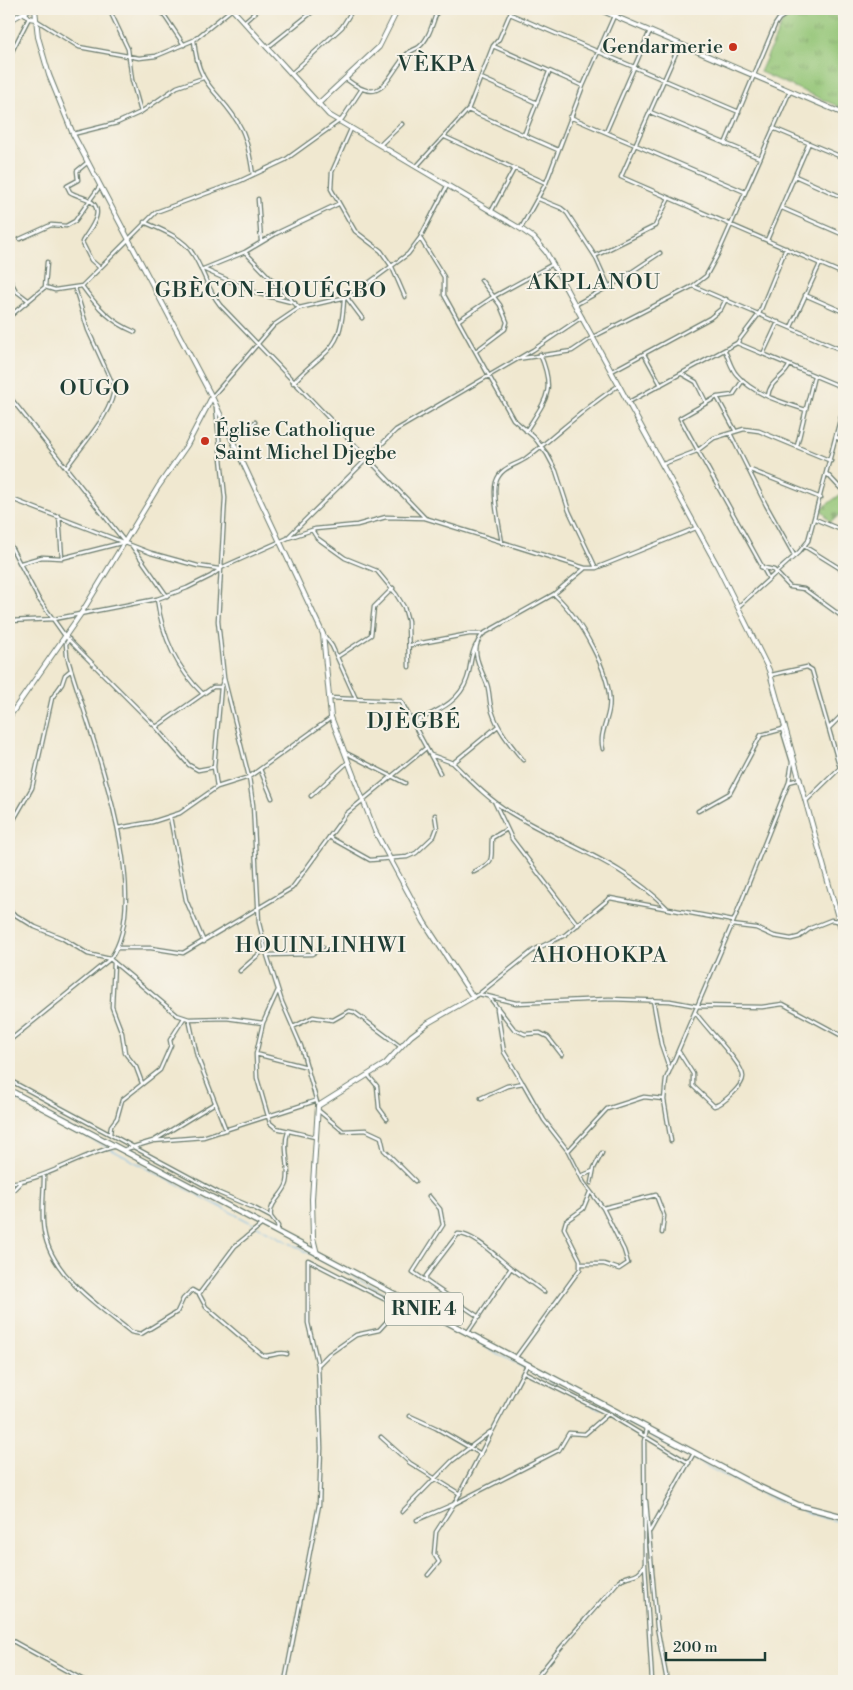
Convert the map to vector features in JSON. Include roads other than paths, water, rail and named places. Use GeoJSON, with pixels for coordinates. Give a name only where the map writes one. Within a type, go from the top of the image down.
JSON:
{"type":"FeatureCollection","features":[{"type":"Feature","properties":{"kind":"main road","name":"RNIE 4"},"geometry":{"type":"LineString","coordinates":[[9,1090],[259,1226],[277,1233],[434,1314],[764,1489],[798,1505],[844,1517]]}},
{"type":"Feature","properties":{"kind":"street"},"geometry":{"type":"LineString","coordinates":[[9,21],[30,9]]}},
{"type":"Feature","properties":{"kind":"street"},"geometry":{"type":"LineString","coordinates":[[35,9],[35,20],[49,76],[73,134],[89,160],[212,397],[282,541],[323,634],[337,657],[356,699]]}},
{"type":"Feature","properties":{"kind":"street"},"geometry":{"type":"LineString","coordinates":[[109,9],[117,28],[126,41],[141,112]]}},
{"type":"Feature","properties":{"kind":"street"},"geometry":{"type":"LineString","coordinates":[[160,9],[184,44]]}},
{"type":"Feature","properties":{"kind":"street"},"geometry":{"type":"LineString","coordinates":[[24,12],[29,18],[80,47],[128,57],[156,56],[194,40],[232,9],[318,104],[338,121],[521,229],[541,244],[553,264],[739,606],[771,675],[792,762],[790,782],[670,1070],[664,1089],[664,1100],[671,1141]]}},
{"type":"Feature","properties":{"kind":"street"},"geometry":{"type":"LineString","coordinates":[[244,22],[259,9]]}},
{"type":"Feature","properties":{"kind":"street"},"geometry":{"type":"LineString","coordinates":[[267,48],[316,9]]}},
{"type":"Feature","properties":{"kind":"street"},"geometry":{"type":"LineString","coordinates":[[291,74],[337,32],[353,9]]}},
{"type":"Feature","properties":{"kind":"street"},"geometry":{"type":"LineString","coordinates":[[318,104],[382,43],[398,9]]}},
{"type":"Feature","properties":{"kind":"street"},"geometry":{"type":"LineString","coordinates":[[346,79],[361,90],[374,91],[384,86],[407,54],[418,48],[425,40],[438,9]]}},
{"type":"Feature","properties":{"kind":"street"},"geometry":{"type":"LineString","coordinates":[[416,167],[468,110],[493,46],[499,39],[512,9]]}},
{"type":"Feature","properties":{"kind":"street"},"geometry":{"type":"LineString","coordinates":[[598,9],[844,114]]}},
{"type":"Feature","properties":{"kind":"street"},"geometry":{"type":"LineString","coordinates":[[521,229],[546,183],[582,86],[614,16],[620,10],[626,9]]}},
{"type":"Feature","properties":{"kind":"street"},"geometry":{"type":"LineString","coordinates":[[726,144],[776,23],[795,9]]}},
{"type":"Feature","properties":{"kind":"street"},"geometry":{"type":"LineString","coordinates":[[839,9],[844,16]]}},
{"type":"Feature","properties":{"kind":"street"},"geometry":{"type":"LineString","coordinates":[[510,14],[739,112]]}},
{"type":"Feature","properties":{"kind":"street"},"geometry":{"type":"LineString","coordinates":[[9,57],[29,18]]}},
{"type":"Feature","properties":{"kind":"street"},"geometry":{"type":"LineString","coordinates":[[606,132],[650,31]]}},
{"type":"Feature","properties":{"kind":"street"},"geometry":{"type":"LineString","coordinates":[[194,40],[196,57],[203,78],[243,131],[253,175]]}},
{"type":"Feature","properties":{"kind":"street"},"geometry":{"type":"LineString","coordinates":[[680,44],[621,177],[844,274]]}},
{"type":"Feature","properties":{"kind":"street"},"geometry":{"type":"LineString","coordinates":[[493,46],[582,86]]}},
{"type":"Feature","properties":{"kind":"street"},"geometry":{"type":"LineString","coordinates":[[524,135],[549,72]]}},
{"type":"Feature","properties":{"kind":"street"},"geometry":{"type":"LineString","coordinates":[[73,134],[117,123],[141,112],[177,87],[203,78]]}},
{"type":"Feature","properties":{"kind":"street"},"geometry":{"type":"LineString","coordinates":[[481,78],[536,103]]}},
{"type":"Feature","properties":{"kind":"street"},"geometry":{"type":"LineString","coordinates":[[45,287],[55,290],[82,286],[156,212],[171,205],[221,189],[284,160],[343,118],[361,90]]}},
{"type":"Feature","properties":{"kind":"street"},"geometry":{"type":"LineString","coordinates":[[517,359],[572,350],[593,337],[694,286],[709,271],[790,91]]}},
{"type":"Feature","properties":{"kind":"street"},"geometry":{"type":"LineString","coordinates":[[468,110],[558,150]]}},
{"type":"Feature","properties":{"kind":"street"},"geometry":{"type":"LineString","coordinates":[[650,112],[760,158]]}},
{"type":"Feature","properties":{"kind":"street"},"geometry":{"type":"LineString","coordinates":[[570,116],[745,192]]}},
{"type":"Feature","properties":{"kind":"street"},"geometry":{"type":"LineString","coordinates":[[380,145],[402,124]]}},
{"type":"Feature","properties":{"kind":"street"},"geometry":{"type":"LineString","coordinates":[[773,128],[844,158]]}},
{"type":"Feature","properties":{"kind":"street"},"geometry":{"type":"LineString","coordinates":[[351,129],[331,176],[331,189],[355,231],[377,246],[392,267],[405,297]]}},
{"type":"Feature","properties":{"kind":"street"},"geometry":{"type":"LineString","coordinates":[[445,137],[546,183]]}},
{"type":"Feature","properties":{"kind":"street"},"geometry":{"type":"LineString","coordinates":[[767,240],[809,143]]}},
{"type":"Feature","properties":{"kind":"street"},"geometry":{"type":"LineString","coordinates":[[89,160],[76,171],[78,180],[67,186],[70,192],[90,200],[95,206],[96,217],[94,227],[82,242],[91,260],[100,268]]}},
{"type":"Feature","properties":{"kind":"street"},"geometry":{"type":"LineString","coordinates":[[491,212],[514,169]]}},
{"type":"Feature","properties":{"kind":"street"},"geometry":{"type":"LineString","coordinates":[[795,176],[844,198]]}},
{"type":"Feature","properties":{"kind":"street"},"geometry":{"type":"LineString","coordinates":[[20,239],[51,225],[66,226],[75,221],[101,185]]}},
{"type":"Feature","properties":{"kind":"street"},"geometry":{"type":"LineString","coordinates":[[9,716],[82,612],[158,488],[187,445],[212,397],[270,329],[300,308],[346,298],[408,254],[420,238],[447,186]]}},
{"type":"Feature","properties":{"kind":"street"},"geometry":{"type":"LineString","coordinates":[[595,256],[655,226],[669,198]]}},
{"type":"Feature","properties":{"kind":"street"},"geometry":{"type":"LineString","coordinates":[[258,199],[261,241]]}},
{"type":"Feature","properties":{"kind":"street"},"geometry":{"type":"LineString","coordinates":[[539,199],[565,210],[595,256],[609,287]]}},
{"type":"Feature","properties":{"kind":"street"},"geometry":{"type":"LineString","coordinates":[[202,269],[245,252],[261,241],[338,204]]}},
{"type":"Feature","properties":{"kind":"street"},"geometry":{"type":"LineString","coordinates":[[782,208],[844,235]]}},
{"type":"Feature","properties":{"kind":"street"},"geometry":{"type":"LineString","coordinates":[[144,222],[164,230],[188,248],[202,269],[213,296],[293,383],[425,518]]}},
{"type":"Feature","properties":{"kind":"street"},"geometry":{"type":"LineString","coordinates":[[420,238],[445,280],[444,295],[513,419],[542,446],[556,471],[569,511],[596,568]]}},
{"type":"Feature","properties":{"kind":"street"},"geometry":{"type":"LineString","coordinates":[[629,402],[737,343],[759,314],[786,248]]}},
{"type":"Feature","properties":{"kind":"street"},"geometry":{"type":"LineString","coordinates":[[245,252],[300,308]]}},
{"type":"Feature","properties":{"kind":"street"},"geometry":{"type":"LineString","coordinates":[[575,305],[609,287],[660,253]]}},
{"type":"Feature","properties":{"kind":"street"},"geometry":{"type":"LineString","coordinates":[[9,316],[45,287],[47,262]]}},
{"type":"Feature","properties":{"kind":"street"},"geometry":{"type":"LineString","coordinates":[[459,320],[493,297],[553,264]]}},
{"type":"Feature","properties":{"kind":"street"},"geometry":{"type":"LineString","coordinates":[[791,327],[820,264]]}},
{"type":"Feature","properties":{"kind":"street"},"geometry":{"type":"LineString","coordinates":[[202,269],[259,294],[294,303]]}},
{"type":"Feature","properties":{"kind":"street"},"geometry":{"type":"LineString","coordinates":[[476,351],[507,325],[500,306],[481,280]]}},
{"type":"Feature","properties":{"kind":"street"},"geometry":{"type":"LineString","coordinates":[[9,283],[11,282],[16,291],[28,300]]}},
{"type":"Feature","properties":{"kind":"street"},"geometry":{"type":"LineString","coordinates":[[82,286],[98,308],[112,321],[135,332]]}},
{"type":"Feature","properties":{"kind":"street"},"geometry":{"type":"LineString","coordinates":[[694,286],[844,351]]}},
{"type":"Feature","properties":{"kind":"street"},"geometry":{"type":"LineString","coordinates":[[67,467],[107,410],[114,395],[114,387],[88,330],[75,288]]}},
{"type":"Feature","properties":{"kind":"street"},"geometry":{"type":"LineString","coordinates":[[805,296],[844,312]]}},
{"type":"Feature","properties":{"kind":"street"},"geometry":{"type":"LineString","coordinates":[[346,298],[362,318]]}},
{"type":"Feature","properties":{"kind":"street"},"geometry":{"type":"LineString","coordinates":[[293,383],[310,365],[333,347],[342,326],[346,298]]}},
{"type":"Feature","properties":{"kind":"street"},"geometry":{"type":"LineString","coordinates":[[612,371],[710,318],[716,314],[726,300]]}},
{"type":"Feature","properties":{"kind":"street"},"geometry":{"type":"LineString","coordinates":[[288,538],[396,430],[517,359],[582,317]]}},
{"type":"Feature","properties":{"kind":"street"},"geometry":{"type":"LineString","coordinates":[[763,355],[778,322]]}},
{"type":"Feature","properties":{"kind":"street"},"geometry":{"type":"LineString","coordinates":[[737,343],[844,388]]}},
{"type":"Feature","properties":{"kind":"street"},"geometry":{"type":"LineString","coordinates":[[725,351],[735,374],[743,380],[768,396],[806,410]]}},
{"type":"Feature","properties":{"kind":"street"},"geometry":{"type":"LineString","coordinates":[[526,431],[546,398],[550,384],[540,354]]}},
{"type":"Feature","properties":{"kind":"street"},"geometry":{"type":"LineString","coordinates":[[644,354],[661,385]]}},
{"type":"Feature","properties":{"kind":"street"},"geometry":{"type":"LineString","coordinates":[[768,396],[775,379],[787,371],[790,366]]}},
{"type":"Feature","properties":{"kind":"street"},"geometry":{"type":"LineString","coordinates":[[682,374],[696,382],[706,402]]}},
{"type":"Feature","properties":{"kind":"street"},"geometry":{"type":"LineString","coordinates":[[797,446],[814,376]]}},
{"type":"Feature","properties":{"kind":"street"},"geometry":{"type":"LineString","coordinates":[[743,380],[733,395],[718,397],[706,402],[680,418],[769,579]]}},
{"type":"Feature","properties":{"kind":"street"},"geometry":{"type":"LineString","coordinates":[[502,543],[496,488],[497,480],[507,467],[522,461],[590,405],[620,385]]}},
{"type":"Feature","properties":{"kind":"street"},"geometry":{"type":"LineString","coordinates":[[9,396],[67,467],[124,543]]}},
{"type":"Feature","properties":{"kind":"street"},"geometry":{"type":"LineString","coordinates":[[718,397],[735,430]]}},
{"type":"Feature","properties":{"kind":"street"},"geometry":{"type":"LineString","coordinates":[[216,405],[225,498],[218,621],[224,678],[248,777],[256,848],[258,909],[265,949],[278,990],[307,1067],[318,1109],[315,1137],[312,1222],[317,1254]]}},
{"type":"Feature","properties":{"kind":"street"},"geometry":{"type":"LineString","coordinates":[[739,606],[804,546],[815,519],[828,474],[844,405]]}},
{"type":"Feature","properties":{"kind":"street"},"geometry":{"type":"LineString","coordinates":[[232,439],[255,422]]}},
{"type":"Feature","properties":{"kind":"street"},"geometry":{"type":"LineString","coordinates":[[663,464],[697,451],[709,440],[735,430],[744,429],[759,431],[831,461]]}},
{"type":"Feature","properties":{"kind":"street"},"geometry":{"type":"LineString","coordinates":[[730,433],[795,556]]}},
{"type":"Feature","properties":{"kind":"street"},"geometry":{"type":"LineString","coordinates":[[837,437],[844,445]]}},
{"type":"Feature","properties":{"kind":"street"},"geometry":{"type":"LineString","coordinates":[[748,469],[821,498]]}},
{"type":"Feature","properties":{"kind":"street"},"geometry":{"type":"LineString","coordinates":[[828,474],[844,492]]}},
{"type":"Feature","properties":{"kind":"street"},"geometry":{"type":"LineString","coordinates":[[9,498],[151,553],[198,566],[221,568]]}},
{"type":"Feature","properties":{"kind":"street"},"geometry":{"type":"LineString","coordinates":[[59,516],[62,558]]}},
{"type":"Feature","properties":{"kind":"street"},"geometry":{"type":"LineString","coordinates":[[9,621],[54,618],[157,599],[211,576],[221,568],[288,538],[312,530],[331,526],[357,525],[386,517],[425,518],[585,568],[596,568],[696,528]]}},
{"type":"Feature","properties":{"kind":"street"},"geometry":{"type":"LineString","coordinates":[[815,519],[844,531]]}},
{"type":"Feature","properties":{"kind":"street"},"geometry":{"type":"LineString","coordinates":[[312,530],[317,538],[345,558],[377,571],[393,588],[407,613],[410,646],[409,667]]}},
{"type":"Feature","properties":{"kind":"street"},"geometry":{"type":"LineString","coordinates":[[9,543],[38,598],[65,636],[156,727],[194,769],[214,767]]}},
{"type":"Feature","properties":{"kind":"street"},"geometry":{"type":"LineString","coordinates":[[20,563],[42,557],[62,558],[124,543]]}},
{"type":"Feature","properties":{"kind":"street"},"geometry":{"type":"LineString","coordinates":[[132,545],[166,596]]}},
{"type":"Feature","properties":{"kind":"street"},"geometry":{"type":"LineString","coordinates":[[804,546],[844,572]]}},
{"type":"Feature","properties":{"kind":"street"},"geometry":{"type":"LineString","coordinates":[[761,567],[776,572],[790,587],[804,589],[844,618]]}},
{"type":"Feature","properties":{"kind":"street"},"geometry":{"type":"LineString","coordinates":[[413,724],[451,702],[458,695],[467,679],[477,643],[483,634],[554,594],[585,568]]}},
{"type":"Feature","properties":{"kind":"street"},"geometry":{"type":"LineString","coordinates":[[337,657],[371,636],[374,607],[393,588]]}},
{"type":"Feature","properties":{"kind":"street"},"geometry":{"type":"LineString","coordinates":[[554,594],[572,615],[599,660],[606,678],[610,707],[601,742],[604,749]]}},
{"type":"Feature","properties":{"kind":"street"},"geometry":{"type":"LineString","coordinates":[[157,599],[163,629],[181,670],[203,694]]}},
{"type":"Feature","properties":{"kind":"street"},"geometry":{"type":"LineString","coordinates":[[323,634],[331,717],[344,753],[389,858],[436,943],[473,997]]}},
{"type":"Feature","properties":{"kind":"street"},"geometry":{"type":"LineString","coordinates":[[410,646],[469,634],[483,634]]}},
{"type":"Feature","properties":{"kind":"street"},"geometry":{"type":"LineString","coordinates":[[9,1041],[110,959],[118,948],[125,921],[127,895],[118,828],[71,670],[66,647],[69,638]]}},
{"type":"Feature","properties":{"kind":"street"},"geometry":{"type":"LineString","coordinates":[[477,643],[478,666],[488,687],[491,708],[498,726],[523,760]]}},
{"type":"Feature","properties":{"kind":"street"},"geometry":{"type":"LineString","coordinates":[[771,675],[810,668],[840,768]]}},
{"type":"Feature","properties":{"kind":"street"},"geometry":{"type":"LineString","coordinates":[[9,828],[32,788],[52,698],[62,684],[65,675],[71,670]]}},
{"type":"Feature","properties":{"kind":"street"},"geometry":{"type":"LineString","coordinates":[[217,787],[214,767],[221,687],[224,678]]}},
{"type":"Feature","properties":{"kind":"street"},"geometry":{"type":"LineString","coordinates":[[156,727],[213,687],[221,687]]}},
{"type":"Feature","properties":{"kind":"street"},"geometry":{"type":"LineString","coordinates":[[329,698],[400,701],[440,773]]}},
{"type":"Feature","properties":{"kind":"street"},"geometry":{"type":"LineString","coordinates":[[829,728],[844,713]]}},
{"type":"Feature","properties":{"kind":"street"},"geometry":{"type":"LineString","coordinates":[[118,828],[170,817],[180,813],[217,787],[248,777],[331,717]]}},
{"type":"Feature","properties":{"kind":"street"},"geometry":{"type":"LineString","coordinates":[[452,763],[498,726]]}},
{"type":"Feature","properties":{"kind":"street"},"geometry":{"type":"LineString","coordinates":[[784,728],[844,939]]}},
{"type":"Feature","properties":{"kind":"street"},"geometry":{"type":"LineString","coordinates":[[698,811],[730,793],[761,735],[784,728]]}},
{"type":"Feature","properties":{"kind":"street"},"geometry":{"type":"LineString","coordinates":[[118,948],[151,948],[183,954],[292,888],[346,814],[426,748]]}},
{"type":"Feature","properties":{"kind":"street"},"geometry":{"type":"LineString","coordinates":[[344,753],[405,783]]}},
{"type":"Feature","properties":{"kind":"street"},"geometry":{"type":"LineString","coordinates":[[430,754],[452,763],[511,813],[631,876],[668,909]]}},
{"type":"Feature","properties":{"kind":"street"},"geometry":{"type":"LineString","coordinates":[[311,796],[348,762]]}},
{"type":"Feature","properties":{"kind":"street"},"geometry":{"type":"LineString","coordinates":[[806,801],[844,764]]}},
{"type":"Feature","properties":{"kind":"street"},"geometry":{"type":"LineString","coordinates":[[260,769],[272,798]]}},
{"type":"Feature","properties":{"kind":"street"},"geometry":{"type":"LineString","coordinates":[[790,782],[800,779]]}},
{"type":"Feature","properties":{"kind":"street"},"geometry":{"type":"LineString","coordinates":[[494,800],[507,829],[578,925]]}},
{"type":"Feature","properties":{"kind":"street"},"geometry":{"type":"LineString","coordinates":[[329,837],[370,860],[407,857],[429,843],[437,828],[435,815]]}},
{"type":"Feature","properties":{"kind":"street"},"geometry":{"type":"LineString","coordinates":[[170,817],[184,893],[204,942]]}},
{"type":"Feature","properties":{"kind":"street"},"geometry":{"type":"LineString","coordinates":[[474,872],[490,863],[493,857],[492,838],[507,829]]}},
{"type":"Feature","properties":{"kind":"street"},"geometry":{"type":"LineString","coordinates":[[318,1109],[385,1064],[428,1023],[479,994],[534,950],[554,942],[610,898],[733,921]]}},
{"type":"Feature","properties":{"kind":"street"},"geometry":{"type":"LineString","coordinates":[[9,911],[35,927],[62,938],[88,954],[110,959],[148,989],[171,1011],[184,1018],[226,1018],[263,1024]]}},
{"type":"Feature","properties":{"kind":"street"},"geometry":{"type":"LineString","coordinates":[[732,925],[756,928],[774,936],[791,939],[799,937],[822,923],[833,920],[844,922]]}},
{"type":"Feature","properties":{"kind":"street"},"geometry":{"type":"LineString","coordinates":[[267,955],[312,954],[323,947]]}},
{"type":"Feature","properties":{"kind":"street"},"geometry":{"type":"LineString","coordinates":[[240,970],[265,949]]}},
{"type":"Feature","properties":{"kind":"street"},"geometry":{"type":"LineString","coordinates":[[114,962],[112,1007],[122,1033],[125,1052],[136,1067],[142,1083]]}},
{"type":"Feature","properties":{"kind":"street"},"geometry":{"type":"LineString","coordinates":[[278,990],[263,1024],[256,1054],[257,1078],[270,1124],[288,1132],[315,1137]]}},
{"type":"Feature","properties":{"kind":"street"},"geometry":{"type":"LineString","coordinates":[[479,994],[516,1003],[609,998],[653,1000],[697,1006],[788,1005],[844,1037]]}},
{"type":"Feature","properties":{"kind":"street"},"geometry":{"type":"LineString","coordinates":[[489,997],[519,1032],[540,1033],[548,1037],[562,1055]]}},
{"type":"Feature","properties":{"kind":"street"},"geometry":{"type":"LineString","coordinates":[[653,1000],[661,1044],[670,1070]]}},
{"type":"Feature","properties":{"kind":"street"},"geometry":{"type":"LineString","coordinates":[[497,1007],[504,1052],[544,1120],[568,1151],[590,1192],[603,1208],[624,1250],[628,1263],[619,1269],[604,1264],[581,1264]]}},
{"type":"Feature","properties":{"kind":"street"},"geometry":{"type":"LineString","coordinates":[[293,1027],[313,1016],[333,1020],[349,1011],[354,1012],[401,1047]]}},
{"type":"Feature","properties":{"kind":"street"},"geometry":{"type":"LineString","coordinates":[[679,1052],[693,1074],[693,1086],[714,1106],[720,1105],[742,1083],[744,1078],[739,1065],[705,1028],[695,1012]]}},
{"type":"Feature","properties":{"kind":"street"},"geometry":{"type":"LineString","coordinates":[[110,1134],[111,1126],[117,1118],[122,1100],[162,1066],[171,1045],[170,1040],[184,1018]]}},
{"type":"Feature","properties":{"kind":"street"},"geometry":{"type":"LineString","coordinates":[[189,1018],[197,1056],[226,1130]]}},
{"type":"Feature","properties":{"kind":"street"},"geometry":{"type":"LineString","coordinates":[[256,1054],[307,1067]]}},
{"type":"Feature","properties":{"kind":"street"},"geometry":{"type":"LineString","coordinates":[[368,1075],[377,1086],[378,1108],[387,1119]]}},
{"type":"Feature","properties":{"kind":"street"},"geometry":{"type":"LineString","coordinates":[[9,1080],[237,1202],[252,1207],[271,1218],[278,1226],[277,1233]]}},
{"type":"Feature","properties":{"kind":"street"},"geometry":{"type":"LineString","coordinates":[[481,1098],[507,1086],[523,1083]]}},
{"type":"Feature","properties":{"kind":"street"},"geometry":{"type":"LineString","coordinates":[[568,1151],[608,1109],[644,1097],[664,1100]]}},
{"type":"Feature","properties":{"kind":"street"},"geometry":{"type":"LineString","coordinates":[[122,1150],[153,1141],[203,1137],[242,1126],[268,1114],[316,1100]]}},
{"type":"Feature","properties":{"kind":"street"},"geometry":{"type":"LineString","coordinates":[[153,1141],[215,1103]]}},
{"type":"Feature","properties":{"kind":"street"},"geometry":{"type":"LineString","coordinates":[[318,1109],[343,1131],[366,1130],[381,1137],[384,1150],[415,1180]]}},
{"type":"Feature","properties":{"kind":"street"},"geometry":{"type":"LineString","coordinates":[[271,1218],[271,1208],[288,1181],[286,1146],[288,1132]]}},
{"type":"Feature","properties":{"kind":"street"},"geometry":{"type":"LineString","coordinates":[[9,1183],[44,1176],[86,1156],[115,1146]]}},
{"type":"Feature","properties":{"kind":"street"},"geometry":{"type":"LineString","coordinates":[[591,1183],[594,1170],[602,1153]]}},
{"type":"Feature","properties":{"kind":"street"},"geometry":{"type":"LineString","coordinates":[[581,1176],[594,1170]]}},
{"type":"Feature","properties":{"kind":"street"},"geometry":{"type":"LineString","coordinates":[[44,1176],[42,1217],[50,1252],[74,1283],[131,1332],[141,1334],[177,1312],[183,1299],[192,1290],[199,1294],[206,1306],[256,1351],[266,1356],[276,1353],[287,1354]]}},
{"type":"Feature","properties":{"kind":"street"},"geometry":{"type":"LineString","coordinates":[[9,1194],[21,1182]]}},
{"type":"Feature","properties":{"kind":"street"},"geometry":{"type":"LineString","coordinates":[[516,1357],[578,1273],[581,1264],[564,1228],[566,1222],[583,1209],[590,1192]]}},
{"type":"Feature","properties":{"kind":"street"},"geometry":{"type":"LineString","coordinates":[[603,1208],[656,1195],[664,1216],[662,1233]]}},
{"type":"Feature","properties":{"kind":"street"},"geometry":{"type":"LineString","coordinates":[[429,1196],[440,1210],[443,1226],[412,1272],[478,1316]]}},
{"type":"Feature","properties":{"kind":"street"},"geometry":{"type":"LineString","coordinates":[[199,1294],[235,1246],[259,1226]]}},
{"type":"Feature","properties":{"kind":"street"},"geometry":{"type":"LineString","coordinates":[[426,1281],[426,1276],[458,1234],[463,1234],[476,1241],[544,1292]]}},
{"type":"Feature","properties":{"kind":"street"},"geometry":{"type":"LineString","coordinates":[[285,1681],[319,1505],[321,1448],[318,1365],[308,1323],[308,1260],[420,1318],[428,1321],[434,1314]]}},
{"type":"Feature","properties":{"kind":"street"},"geometry":{"type":"LineString","coordinates":[[468,1332],[511,1268]]}},
{"type":"Feature","properties":{"kind":"street"},"geometry":{"type":"LineString","coordinates":[[318,1365],[329,1354],[356,1335],[379,1330],[390,1318],[420,1318]]}},
{"type":"Feature","properties":{"kind":"street"},"geometry":{"type":"LineString","coordinates":[[428,1575],[439,1560],[434,1554],[436,1532],[460,1494],[528,1364]]}},
{"type":"Feature","properties":{"kind":"street"},"geometry":{"type":"LineString","coordinates":[[524,1372],[608,1414],[689,1463]]}},
{"type":"Feature","properties":{"kind":"street"},"geometry":{"type":"LineString","coordinates":[[417,1520],[454,1504],[559,1450],[569,1433],[585,1434],[608,1414]]}},
{"type":"Feature","properties":{"kind":"street"},"geometry":{"type":"LineString","coordinates":[[410,1416],[436,1428],[481,1454]]}},
{"type":"Feature","properties":{"kind":"street"},"geometry":{"type":"LineString","coordinates":[[648,1428],[645,1435],[644,1564],[652,1681]]}},
{"type":"Feature","properties":{"kind":"street"},"geometry":{"type":"LineString","coordinates":[[402,1512],[452,1461],[492,1431]]}},
{"type":"Feature","properties":{"kind":"street"},"geometry":{"type":"LineString","coordinates":[[381,1437],[398,1454],[460,1494]]}},
{"type":"Feature","properties":{"kind":"street"},"geometry":{"type":"LineString","coordinates":[[650,1533],[694,1453]]}},
{"type":"Feature","properties":{"kind":"street"},"geometry":{"type":"LineString","coordinates":[[645,1499],[650,1533],[657,1627],[667,1681]]}},
{"type":"Feature","properties":{"kind":"street"},"geometry":{"type":"LineString","coordinates":[[534,1681],[557,1650],[620,1579],[639,1574],[644,1564]]}},
{"type":"Feature","properties":{"kind":"street"},"geometry":{"type":"LineString","coordinates":[[9,1639],[85,1681]]}},
{"type":"Feature","properties":{"kind":"waterway"},"geometry":{"type":"LineString","coordinates":[[9,1096],[410,1306],[600,1409]]}},
{"type":"Feature","properties":{"kind":"waterway"},"geometry":{"type":"LineString","coordinates":[[613,1415],[694,1460],[750,1488],[778,1501],[836,1522]]}},
{"type":"Feature","properties":{"kind":"place","name":"Gendarmerie"},"geometry":{"type":"Point","coordinates":[733,47]}},
{"type":"Feature","properties":{"kind":"place","name":"Église Catholique Saint Michel Djegbe"},"geometry":{"type":"Point","coordinates":[205,441]}},
{"type":"Feature","properties":{"kind":"district","name":"VÈKPA"},"geometry":{"type":"Point","coordinates":[437,64]}},
{"type":"Feature","properties":{"kind":"district","name":"AKPLANOU"},"geometry":{"type":"Point","coordinates":[594,282]}},
{"type":"Feature","properties":{"kind":"district","name":"GBÈCON-HOUÉGBO"},"geometry":{"type":"Point","coordinates":[271,290]}},
{"type":"Feature","properties":{"kind":"district","name":"OUGO"},"geometry":{"type":"Point","coordinates":[95,388]}},
{"type":"Feature","properties":{"kind":"district","name":"DJÈGBÉ"},"geometry":{"type":"Point","coordinates":[414,721]}},
{"type":"Feature","properties":{"kind":"district","name":"HOUINLINHWI"},"geometry":{"type":"Point","coordinates":[321,945]}},
{"type":"Feature","properties":{"kind":"district","name":"AHOHOKPA"},"geometry":{"type":"Point","coordinates":[600,955]}}]}
